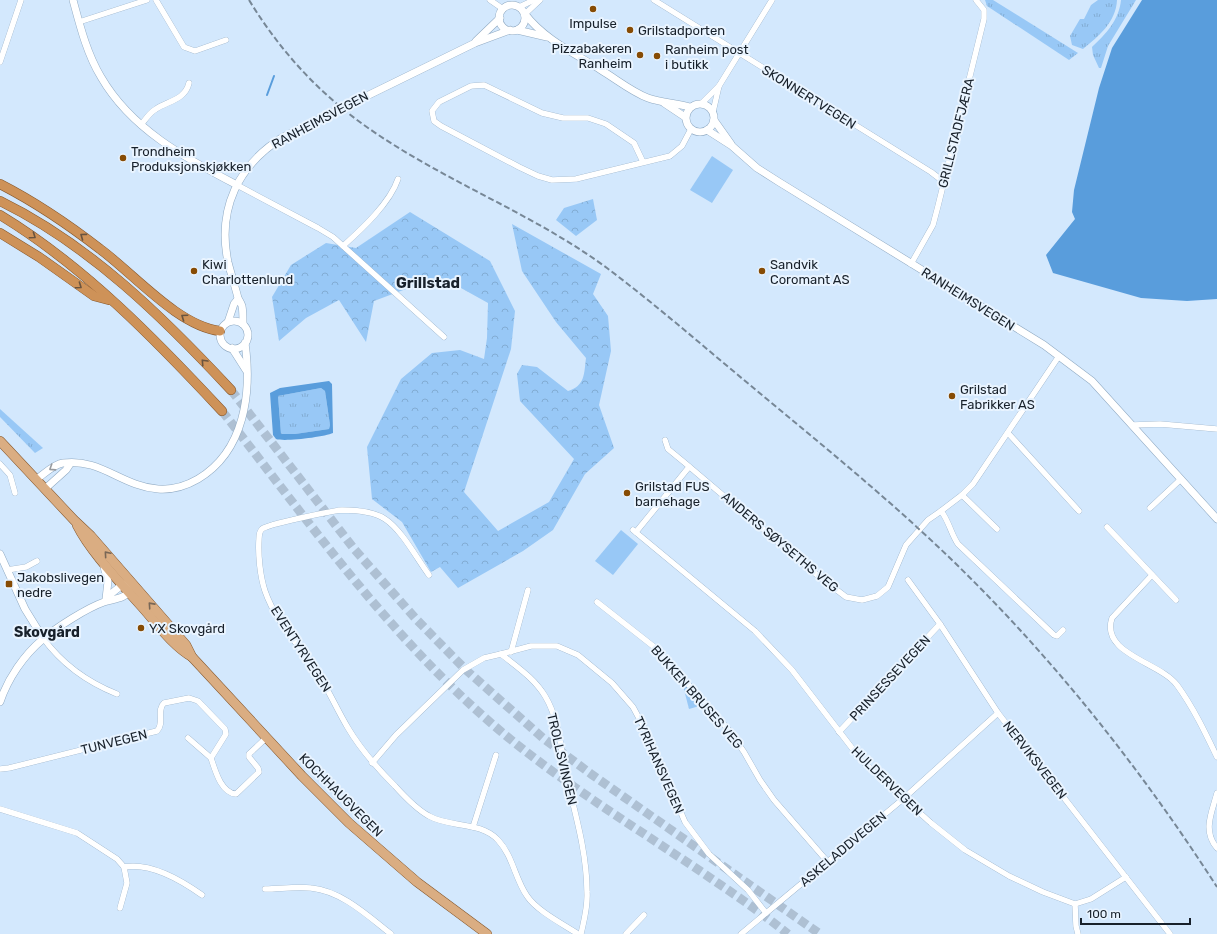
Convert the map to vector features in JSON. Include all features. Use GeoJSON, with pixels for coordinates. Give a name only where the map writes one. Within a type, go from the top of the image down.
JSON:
{"type":"FeatureCollection","features":[{"type":"Feature","properties":{"kind":"highway"},"geometry":{"type":"LineString","coordinates":[[0,184],[46,211],[94,244],[181,315],[201,327],[220,331]]}},
{"type":"Feature","properties":{"kind":"highway"},"geometry":{"type":"LineString","coordinates":[[1,202],[69,243],[122,284],[186,342],[231,390]]}},
{"type":"Feature","properties":{"kind":"highway"},"geometry":{"type":"LineString","coordinates":[[0,215],[52,250],[112,301],[186,372],[222,411]]}},
{"type":"Feature","properties":{"kind":"highway"},"geometry":{"type":"LineString","coordinates":[[0,233],[39,257],[94,296],[112,301]]}},
{"type":"Feature","properties":{"kind":"main road","name":"KOCHHAUGVEGEN"},"geometry":{"type":"LineString","coordinates":[[0,441],[46,488],[74,520],[91,536],[186,645],[192,658]]}},
{"type":"Feature","properties":{"kind":"main road","name":"KOCHHAUGVEGEN"},"geometry":{"type":"LineString","coordinates":[[74,520],[85,540],[179,650],[192,658],[302,776],[376,848],[417,882],[487,934]]}},
{"type":"Feature","properties":{"kind":"street"},"geometry":{"type":"LineString","coordinates":[[0,62],[3,44],[21,0]]}},
{"type":"Feature","properties":{"kind":"street"},"geometry":{"type":"LineString","coordinates":[[74,0],[79,22],[92,60],[101,77],[117,100],[141,125],[156,138],[190,161],[318,228],[343,246],[444,337]]}},
{"type":"Feature","properties":{"kind":"street"},"geometry":{"type":"LineString","coordinates":[[79,22],[147,0]]}},
{"type":"Feature","properties":{"kind":"street"},"geometry":{"type":"LineString","coordinates":[[156,0],[184,47],[190,51],[195,51],[226,40]]}},
{"type":"Feature","properties":{"kind":"street"},"geometry":{"type":"LineString","coordinates":[[490,0],[503,9]]}},
{"type":"Feature","properties":{"kind":"street"},"geometry":{"type":"LineString","coordinates":[[519,7],[534,0]]}},
{"type":"Feature","properties":{"kind":"street"},"geometry":{"type":"LineString","coordinates":[[514,30],[524,22],[525,14],[540,0]]}},
{"type":"Feature","properties":{"kind":"street","name":"SKONNERTVEGEN"},"geometry":{"type":"LineString","coordinates":[[654,0],[931,172],[944,182]]}},
{"type":"Feature","properties":{"kind":"street"},"geometry":{"type":"LineString","coordinates":[[664,103],[672,103],[690,107],[702,103],[719,86],[772,0]]}},
{"type":"Feature","properties":{"kind":"street","name":"GRILLSTADFJÆRA"},"geometry":{"type":"LineString","coordinates":[[911,264],[933,225],[944,182],[984,18],[984,10],[976,0]]}},
{"type":"Feature","properties":{"kind":"street"},"geometry":{"type":"LineString","coordinates":[[548,38],[504,27],[500,18],[503,9],[513,5],[519,7],[548,38],[632,90],[664,103],[685,117],[687,124],[691,129],[699,132],[707,130],[714,120],[713,112],[719,86]]}},
{"type":"Feature","properties":{"kind":"street","name":"RANHEIMSVEGEN"},"geometry":{"type":"LineString","coordinates":[[475,42],[500,18]]}},
{"type":"Feature","properties":{"kind":"street","name":"RANHEIMSVEGEN"},"geometry":{"type":"LineString","coordinates":[[243,324],[242,305],[238,299],[225,242],[228,205],[237,185],[257,157],[283,137],[475,42],[514,30]]}},
{"type":"Feature","properties":{"kind":"street"},"geometry":{"type":"LineString","coordinates":[[141,125],[154,110],[182,96],[187,90],[188,83]]}},
{"type":"Feature","properties":{"kind":"street"},"geometry":{"type":"LineString","coordinates":[[643,162],[634,143],[606,124],[588,118],[562,118],[542,113],[484,85],[472,86],[439,102],[432,111],[434,121],[441,126],[519,167],[547,179],[560,181],[576,179],[664,158],[674,154],[682,146],[691,129]]}},
{"type":"Feature","properties":{"kind":"street"},"geometry":{"type":"LineString","coordinates":[[702,103],[708,106],[713,112]]}},
{"type":"Feature","properties":{"kind":"street"},"geometry":{"type":"LineString","coordinates":[[685,117],[690,107]]}},
{"type":"Feature","properties":{"kind":"street","name":"RANHEIMSVEGEN"},"geometry":{"type":"LineString","coordinates":[[714,120],[732,146]]}},
{"type":"Feature","properties":{"kind":"street","name":"RANHEIMSVEGEN"},"geometry":{"type":"LineString","coordinates":[[707,130],[732,146],[757,168],[1059,356],[1092,381],[1217,519]]}},
{"type":"Feature","properties":{"kind":"street"},"geometry":{"type":"LineString","coordinates":[[343,246],[358,233],[378,209],[394,188],[398,179]]}},
{"type":"Feature","properties":{"kind":"street"},"geometry":{"type":"LineString","coordinates":[[238,299],[234,304],[228,322],[220,331],[221,341],[224,346],[232,348],[240,348],[245,344]]}},
{"type":"Feature","properties":{"kind":"street"},"geometry":{"type":"LineString","coordinates":[[37,479],[62,463],[70,464],[81,462],[92,464],[128,482],[147,488],[172,489],[196,480],[219,463],[234,442],[246,400],[246,370],[248,363],[245,344],[248,335],[243,324],[236,320],[228,322]]}},
{"type":"Feature","properties":{"kind":"street"},"geometry":{"type":"LineString","coordinates":[[232,348],[246,370]]}},
{"type":"Feature","properties":{"kind":"street","name":"ANDERS SØYSETHS VEG"},"geometry":{"type":"LineString","coordinates":[[665,440],[668,449],[812,571],[846,597],[862,600],[877,596],[888,586],[906,545],[928,520],[962,495],[973,484],[1059,356]]}},
{"type":"Feature","properties":{"kind":"street"},"geometry":{"type":"LineString","coordinates":[[1133,425],[1160,424],[1217,429]]}},
{"type":"Feature","properties":{"kind":"street"},"geometry":{"type":"LineString","coordinates":[[1008,433],[1079,511]]}},
{"type":"Feature","properties":{"kind":"street"},"geometry":{"type":"LineString","coordinates":[[0,464],[10,475],[15,493]]}},
{"type":"Feature","properties":{"kind":"street"},"geometry":{"type":"LineString","coordinates":[[46,488],[66,470],[70,464]]}},
{"type":"Feature","properties":{"kind":"street","name":"HULDERVEGEN"},"geometry":{"type":"LineString","coordinates":[[689,467],[635,531],[712,594],[759,635],[792,670],[862,761],[903,799],[965,850],[1009,876],[1043,892],[1075,904]]}},
{"type":"Feature","properties":{"kind":"street"},"geometry":{"type":"LineString","coordinates":[[1150,508],[1181,479]]}},
{"type":"Feature","properties":{"kind":"street"},"geometry":{"type":"LineString","coordinates":[[962,495],[997,529]]}},
{"type":"Feature","properties":{"kind":"street","name":"EVENTYRVEGEN"},"geometry":{"type":"LineString","coordinates":[[429,575],[401,535],[386,519],[369,512],[341,510],[275,524],[263,528],[260,533],[259,553],[265,590],[274,611],[286,630],[313,666],[348,729],[372,762],[404,796],[429,816],[451,823],[481,829],[497,839],[509,856],[528,897],[539,907],[580,934]]}},
{"type":"Feature","properties":{"kind":"street"},"geometry":{"type":"LineString","coordinates":[[941,511],[948,520],[953,536],[958,544],[1054,635],[1057,636],[1063,630]]}},
{"type":"Feature","properties":{"kind":"street"},"geometry":{"type":"LineString","coordinates":[[1107,527],[1176,600]]}},
{"type":"Feature","properties":{"kind":"street"},"geometry":{"type":"LineString","coordinates":[[0,554],[25,609],[43,638],[60,658],[83,677],[91,683],[117,694]]}},
{"type":"Feature","properties":{"kind":"street"},"geometry":{"type":"LineString","coordinates":[[101,558],[108,576],[106,599]]}},
{"type":"Feature","properties":{"kind":"street"},"geometry":{"type":"LineString","coordinates":[[7,570],[26,567],[37,561]]}},
{"type":"Feature","properties":{"kind":"street"},"geometry":{"type":"LineString","coordinates":[[1152,575],[1112,618],[1110,625],[1112,636],[1126,652],[1167,675],[1176,684],[1198,719],[1217,757]]}},
{"type":"Feature","properties":{"kind":"street","name":"NERVIKSVEGEN"},"geometry":{"type":"LineString","coordinates":[[908,580],[940,624],[998,713],[1170,934]]}},
{"type":"Feature","properties":{"kind":"street"},"geometry":{"type":"LineString","coordinates":[[0,702],[14,673],[22,661],[43,638],[106,599],[122,585],[132,583],[129,592],[110,602],[106,599]]}},
{"type":"Feature","properties":{"kind":"street"},"geometry":{"type":"LineString","coordinates":[[511,652],[528,590]]}},
{"type":"Feature","properties":{"kind":"street","name":"BUKKEN BRUSES VEG"},"geometry":{"type":"LineString","coordinates":[[597,602],[653,646],[676,670],[728,729],[774,800],[827,861]]}},
{"type":"Feature","properties":{"kind":"street","name":"PRINSESSEVEGEN"},"geometry":{"type":"LineString","coordinates":[[839,732],[940,624]]}},
{"type":"Feature","properties":{"kind":"street","name":"TYRIHANSVEGEN"},"geometry":{"type":"LineString","coordinates":[[501,654],[540,645],[562,647],[586,661],[612,683],[633,707],[647,733],[685,822],[710,854],[748,890],[766,913]]}},
{"type":"Feature","properties":{"kind":"street"},"geometry":{"type":"LineString","coordinates":[[372,762],[406,725],[463,670],[484,658],[501,654]]}},
{"type":"Feature","properties":{"kind":"street","name":"TROLLSVINGEN"},"geometry":{"type":"LineString","coordinates":[[501,654],[536,684],[549,703],[554,716],[586,870],[587,900],[580,934]]}},
{"type":"Feature","properties":{"kind":"street","name":"TUNVEGEN"},"geometry":{"type":"LineString","coordinates":[[0,769],[10,768],[157,731],[161,723],[161,705],[166,701],[189,698],[198,701],[225,729],[226,734],[211,758]]}},
{"type":"Feature","properties":{"kind":"street","name":"ASKELADDVEGEN"},"geometry":{"type":"LineString","coordinates":[[741,934],[903,799],[998,713]]}},
{"type":"Feature","properties":{"kind":"street"},"geometry":{"type":"LineString","coordinates":[[188,738],[211,758],[224,787],[230,793],[236,794],[259,772],[258,768],[248,757],[249,754],[266,738]]}},
{"type":"Feature","properties":{"kind":"street"},"geometry":{"type":"LineString","coordinates":[[473,827],[496,755]]}},
{"type":"Feature","properties":{"kind":"street"},"geometry":{"type":"LineString","coordinates":[[1217,793],[1209,827],[1210,837],[1217,848]]}},
{"type":"Feature","properties":{"kind":"street"},"geometry":{"type":"LineString","coordinates":[[0,809],[77,833],[117,859],[124,867],[127,883],[120,908]]}},
{"type":"Feature","properties":{"kind":"street"},"geometry":{"type":"LineString","coordinates":[[124,867],[132,865],[170,874],[202,895]]}},
{"type":"Feature","properties":{"kind":"street"},"geometry":{"type":"LineString","coordinates":[[1078,934],[1075,904],[1091,899],[1126,877]]}},
{"type":"Feature","properties":{"kind":"street"},"geometry":{"type":"LineString","coordinates":[[264,889],[311,888],[326,892],[347,900],[391,934]]}},
{"type":"Feature","properties":{"kind":"street"},"geometry":{"type":"LineString","coordinates":[[626,934],[644,915]]}},
{"type":"Feature","properties":{"kind":"green space"},"geometry":{"type":"Polygon","coordinates":[[[985,0],[993,0],[1078,53],[1069,60],[987,6],[985,0]]]}},
{"type":"Feature","properties":{"kind":"green space"},"geometry":{"type":"Polygon","coordinates":[[[1098,0],[1117,0],[1114,15],[1110,22],[1101,34],[1083,49],[1072,45],[1070,36],[1080,19],[1084,19],[1091,5],[1098,0]]]}},
{"type":"Feature","properties":{"kind":"green space"},"geometry":{"type":"Polygon","coordinates":[[[1121,0],[1136,0],[1108,46],[1101,68],[1099,68],[1093,55],[1092,47],[1107,32],[1115,20],[1121,0]]]}},
{"type":"Feature","properties":{"kind":"green space"},"geometry":{"type":"Polygon","coordinates":[[[712,156],[733,170],[712,203],[690,190],[712,156]]]}},
{"type":"Feature","properties":{"kind":"green space"},"geometry":{"type":"Polygon","coordinates":[[[593,199],[597,220],[576,236],[556,220],[564,208],[593,199]]]}},
{"type":"Feature","properties":{"kind":"green space"},"geometry":{"type":"Polygon","coordinates":[[[410,212],[490,261],[515,311],[511,349],[464,492],[498,531],[549,502],[574,459],[520,401],[517,374],[522,365],[537,367],[568,391],[574,389],[581,383],[586,358],[556,322],[522,271],[512,224],[601,274],[593,294],[608,316],[611,351],[599,405],[614,448],[585,474],[553,530],[523,551],[458,588],[440,567],[431,572],[402,522],[372,499],[367,447],[401,379],[432,353],[460,350],[484,359],[487,338],[488,303],[461,288],[430,280],[374,301],[366,342],[339,300],[306,318],[279,341],[272,297],[291,265],[326,243],[356,248],[410,212]]]}},
{"type":"Feature","properties":{"kind":"green space"},"geometry":{"type":"Polygon","coordinates":[[[321,388],[325,391],[330,425],[329,429],[295,434],[281,434],[278,396],[321,388]]]}},
{"type":"Feature","properties":{"kind":"green space"},"geometry":{"type":"Polygon","coordinates":[[[0,409],[43,448],[35,453],[0,417],[0,409]]]}},
{"type":"Feature","properties":{"kind":"green space"},"geometry":{"type":"Polygon","coordinates":[[[621,530],[638,544],[613,575],[595,561],[621,530]]]}},
{"type":"Feature","properties":{"kind":"green space"},"geometry":{"type":"Polygon","coordinates":[[[682,682],[703,705],[689,709],[682,682]]]}},
{"type":"Feature","properties":{"kind":"shaded area"},"geometry":{"type":"Polygon","coordinates":[[[1142,0],[1217,0],[1217,299],[1187,301],[1141,298],[1053,273],[1046,255],[1075,219],[1072,212],[1074,190],[1099,88],[1112,48],[1142,0]]]}},
{"type":"Feature","properties":{"kind":"shaded area"},"geometry":{"type":"Polygon","coordinates":[[[329,381],[332,384],[333,433],[304,439],[276,439],[273,435],[270,393],[280,388],[329,381]],[[321,388],[278,396],[281,434],[295,434],[329,429],[330,425],[325,391],[321,388]]]}},
{"type":"Feature","properties":{"kind":"waterway"},"geometry":{"type":"LineString","coordinates":[[267,95],[274,76]]}},
{"type":"Feature","properties":{"kind":"tunnel"},"geometry":{"type":"LineString","coordinates":[[231,390],[355,550],[416,619],[466,670],[543,738],[591,774],[820,934]]}},
{"type":"Feature","properties":{"kind":"tunnel"},"geometry":{"type":"LineString","coordinates":[[222,411],[354,580],[425,660],[464,698],[504,734],[553,772],[727,889],[788,934]]}},
{"type":"Feature","properties":{"kind":"railway"},"geometry":{"type":"LineString","coordinates":[[249,0],[275,39],[290,57],[339,106],[377,134],[405,152],[434,169],[522,215],[579,249],[607,268],[666,315],[835,456],[930,539],[990,598],[1061,676],[1094,716],[1158,800],[1217,887]]}},
{"type":"Feature","properties":{"kind":"place","name":"Impulse"},"geometry":{"type":"Point","coordinates":[593,9]}},
{"type":"Feature","properties":{"kind":"place","name":"Grilstadporten"},"geometry":{"type":"Point","coordinates":[630,30]}},
{"type":"Feature","properties":{"kind":"place","name":"Pizzabakeren Ranheim"},"geometry":{"type":"Point","coordinates":[640,55]}},
{"type":"Feature","properties":{"kind":"place","name":"Ranheim post i butikk"},"geometry":{"type":"Point","coordinates":[657,56]}},
{"type":"Feature","properties":{"kind":"place","name":"Trondheim Produksjonskjøkken"},"geometry":{"type":"Point","coordinates":[123,158]}},
{"type":"Feature","properties":{"kind":"place","name":"Kiwi Charlottenlund"},"geometry":{"type":"Point","coordinates":[194,271]}},
{"type":"Feature","properties":{"kind":"place","name":"Sandvik Coromant AS"},"geometry":{"type":"Point","coordinates":[762,271]}},
{"type":"Feature","properties":{"kind":"place","name":"Grilstad Fabrikker AS"},"geometry":{"type":"Point","coordinates":[952,396]}},
{"type":"Feature","properties":{"kind":"place","name":"Grilstad FUS barnehage"},"geometry":{"type":"Point","coordinates":[627,493]}},
{"type":"Feature","properties":{"kind":"place","name":"Jakobslivegen nedre"},"geometry":{"type":"Point","coordinates":[9,584]}},
{"type":"Feature","properties":{"kind":"place","name":"YX Skovgård"},"geometry":{"type":"Point","coordinates":[141,628]}},
{"type":"Feature","properties":{"kind":"district","name":"Grillstad"},"geometry":{"type":"Point","coordinates":[428,283]}},
{"type":"Feature","properties":{"kind":"district","name":"Skovgård"},"geometry":{"type":"Point","coordinates":[47,632]}}]}
